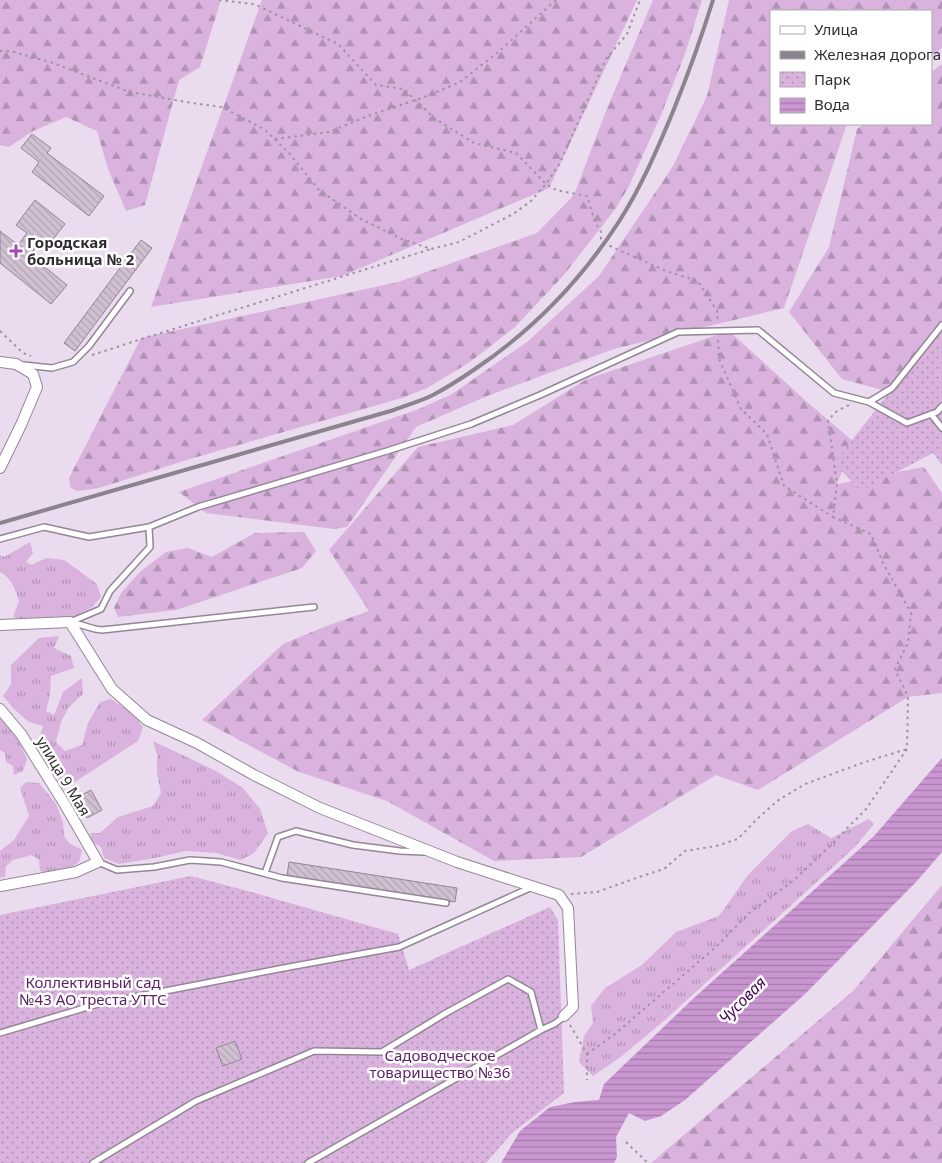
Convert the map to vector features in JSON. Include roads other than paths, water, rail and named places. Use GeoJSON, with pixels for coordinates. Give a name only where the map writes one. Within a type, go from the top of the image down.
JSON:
{"type":"FeatureCollection","features":[{"type":"Feature","properties":{"kind":"street"},"geometry":{"type":"LineString","coordinates":[[0,362],[16,364],[33,374],[37,387],[0,468]]}},
{"type":"Feature","properties":{"kind":"street"},"geometry":{"type":"LineString","coordinates":[[0,625],[70,622],[112,689],[147,720],[197,743],[254,775],[320,808],[457,862],[559,895],[568,908],[573,1007],[564,1016]]}},
{"type":"Feature","properties":{"kind":"street","name":"улица 9 Мая"},"geometry":{"type":"LineString","coordinates":[[0,709],[21,734],[98,862]]}},
{"type":"Feature","properties":{"kind":"street"},"geometry":{"type":"LineString","coordinates":[[0,886],[76,872],[98,862]]}},
{"type":"Feature","properties":{"kind":"lane"},"geometry":{"type":"LineString","coordinates":[[16,364],[52,368],[73,362],[89,346],[130,291]]}},
{"type":"Feature","properties":{"kind":"lane"},"geometry":{"type":"LineString","coordinates":[[869,402],[892,388],[942,325]]}},
{"type":"Feature","properties":{"kind":"lane"},"geometry":{"type":"LineString","coordinates":[[0,539],[44,527],[89,537],[149,527],[198,507],[472,424],[678,332],[758,330],[834,393],[869,402],[907,423],[937,412],[942,406]]}},
{"type":"Feature","properties":{"kind":"lane"},"geometry":{"type":"LineString","coordinates":[[931,414],[942,428]]}},
{"type":"Feature","properties":{"kind":"lane"},"geometry":{"type":"LineString","coordinates":[[70,622],[101,609],[110,591],[150,547],[149,527]]}},
{"type":"Feature","properties":{"kind":"lane"},"geometry":{"type":"LineString","coordinates":[[70,622],[102,630],[314,607]]}},
{"type":"Feature","properties":{"kind":"lane"},"geometry":{"type":"LineString","coordinates":[[265,873],[278,836],[296,831],[353,845],[400,851],[432,852]]}},
{"type":"Feature","properties":{"kind":"lane"},"geometry":{"type":"LineString","coordinates":[[98,862],[117,870],[154,867],[190,860],[222,862],[282,878],[446,903]]}},
{"type":"Feature","properties":{"kind":"lane"},"geometry":{"type":"LineString","coordinates":[[0,1033],[98,1004],[399,947],[532,886]]}},
{"type":"Feature","properties":{"kind":"lane"},"geometry":{"type":"LineString","coordinates":[[93,1163],[196,1101],[314,1051],[382,1052],[446,1013],[508,979],[531,992],[541,1030]]}},
{"type":"Feature","properties":{"kind":"lane"},"geometry":{"type":"LineString","coordinates":[[308,1163],[554,1024],[564,1016]]}},
{"type":"Feature","properties":{"kind":"water","name":"Чусовая"},"geometry":{"type":"Polygon","coordinates":[[[942,758],[942,852],[917,881],[804,995],[685,1100],[661,1116],[645,1121],[629,1113],[616,1137],[617,1157],[614,1163],[501,1163],[520,1131],[550,1107],[599,1100],[604,1084],[695,997],[874,836],[942,758]]]}},
{"type":"Feature","properties":{"kind":"railway"},"geometry":{"type":"LineString","coordinates":[[0,523],[394,410],[439,392],[496,354],[517,338],[573,283],[605,242],[628,207],[642,181],[678,100],[713,0]]}},
{"type":"Feature","properties":{"kind":"place","name":"Городская больница № 2"},"geometry":{"type":"Point","coordinates":[16,251]}},
{"type":"Feature","properties":{"kind":"park label","name":"Коллективный сад №43 АО треста УТТС"},"geometry":{"type":"Point","coordinates":[93,990]}},
{"type":"Feature","properties":{"kind":"park label","name":"Садоводческое товарищество №36"},"geometry":{"type":"Point","coordinates":[440,1064]}}]}
